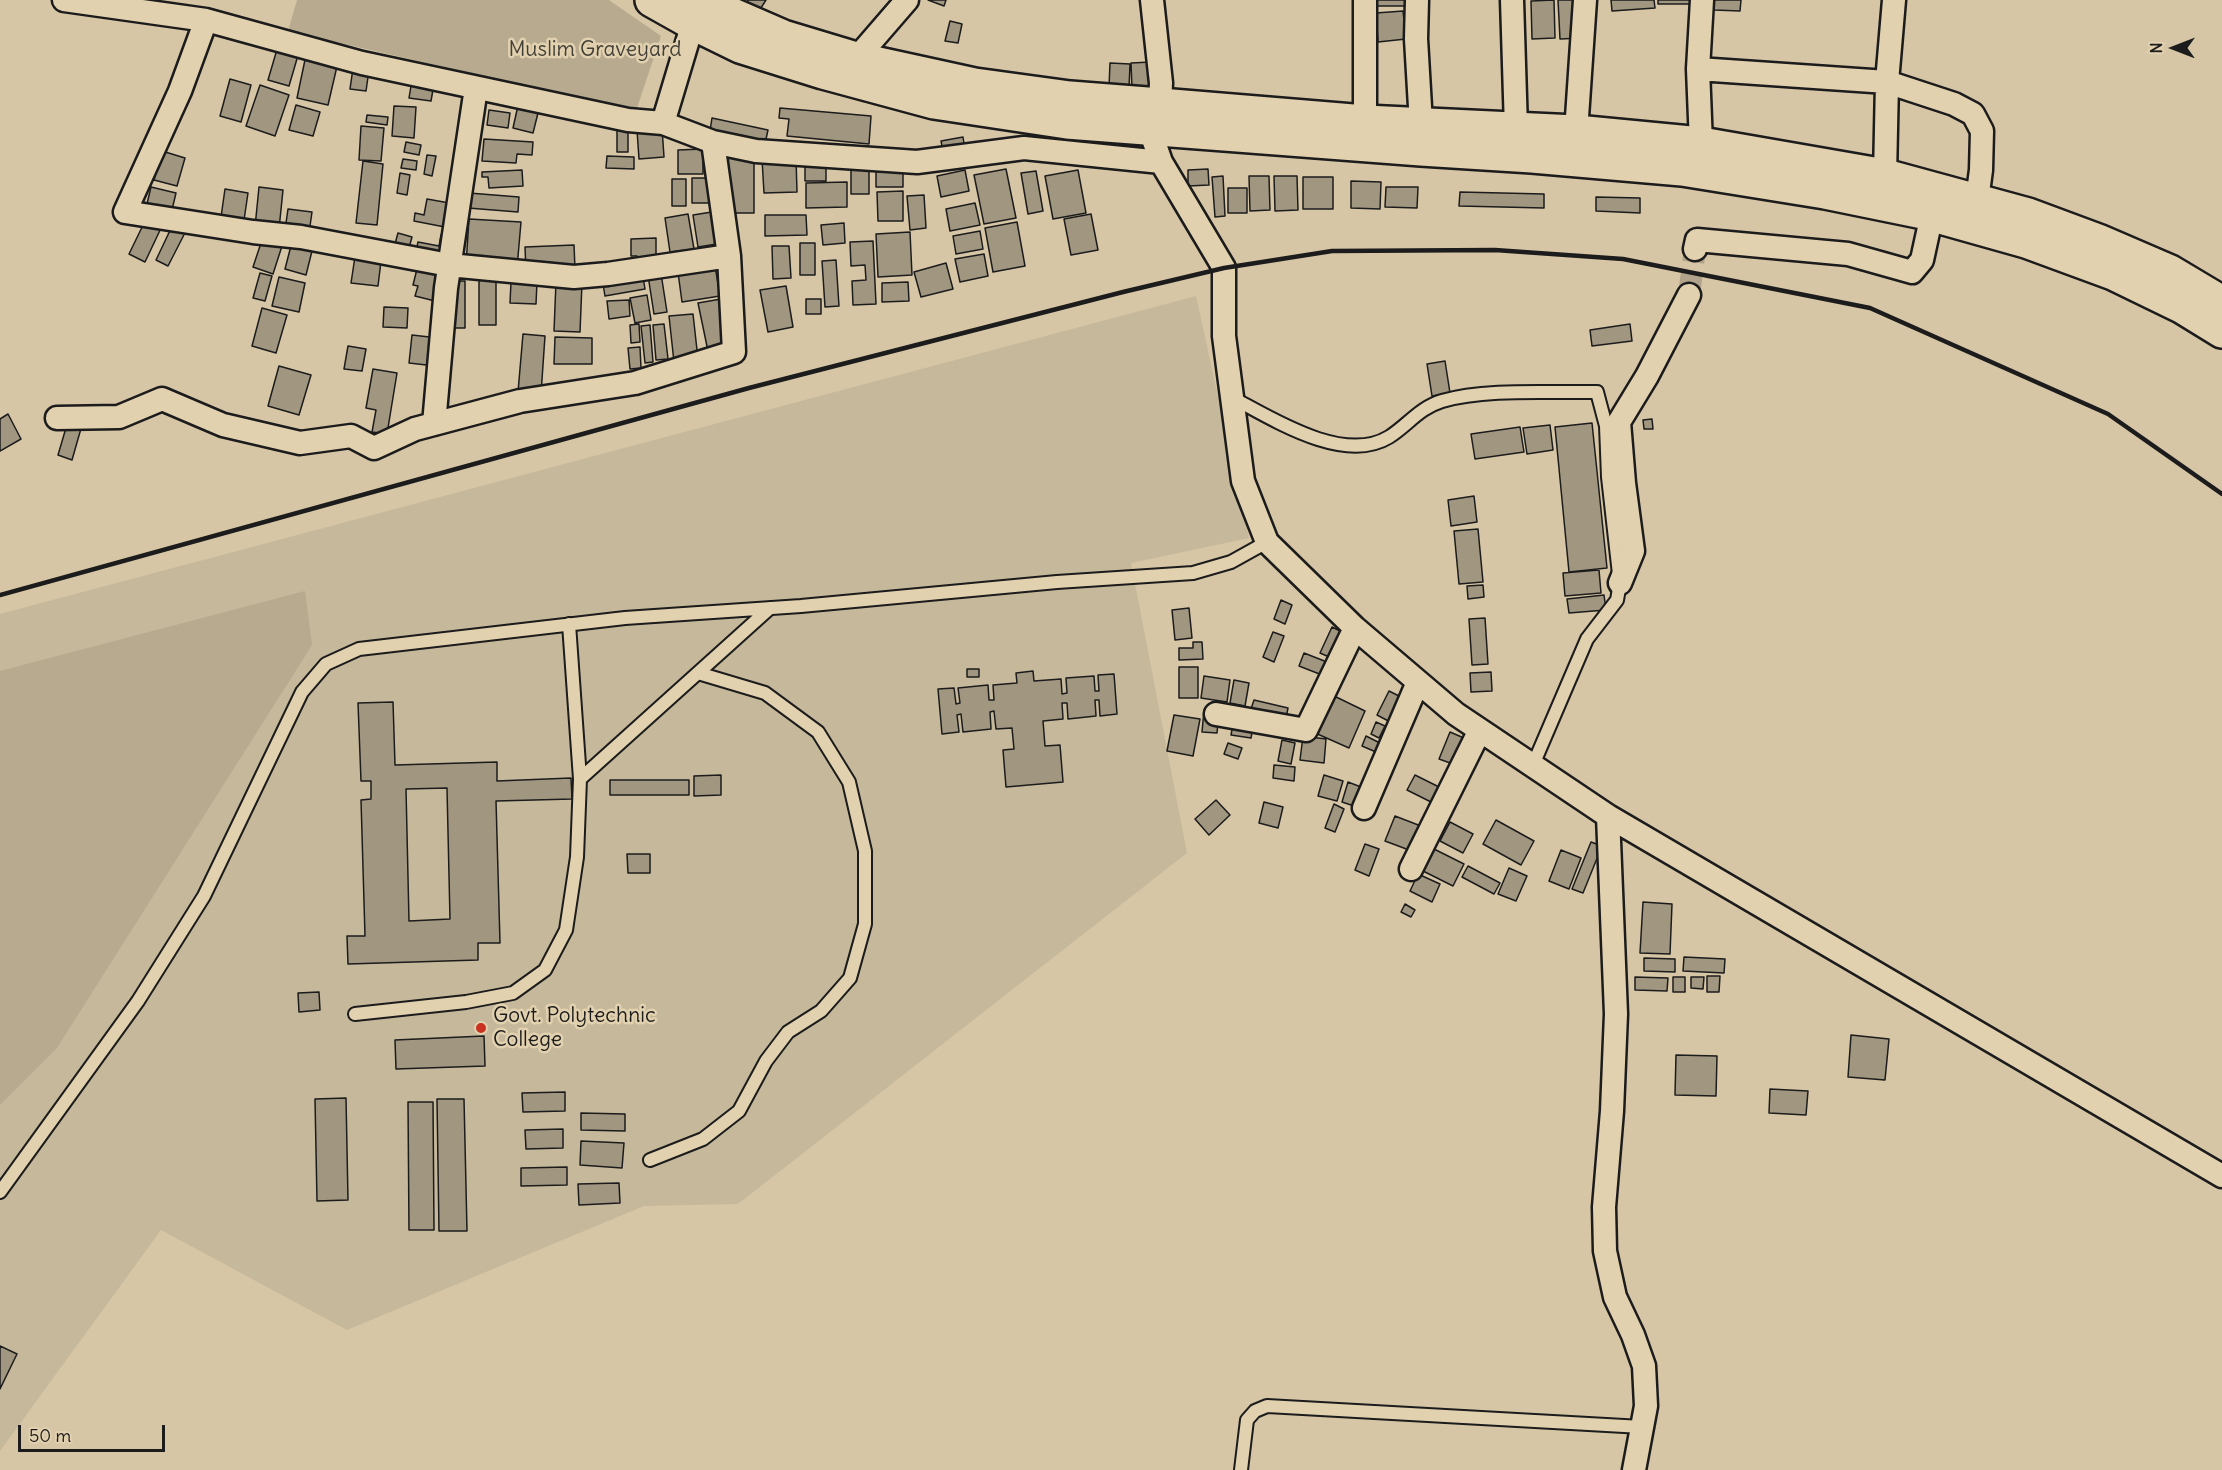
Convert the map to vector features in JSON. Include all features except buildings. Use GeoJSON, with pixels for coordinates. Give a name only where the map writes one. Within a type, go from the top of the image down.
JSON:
{"type":"FeatureCollection","features":[{"type":"Feature","properties":{"kind":"highway"},"geometry":{"type":"LineString","coordinates":[[652,0],[708,7],[783,37],[856,59],[975,85],[1070,98],[1154,116],[1421,150],[1532,156],[1682,169],[1825,192],[1932,214],[2026,242],[2113,273],[2183,307],[2222,331]]}},
{"type":"Feature","properties":{"kind":"highway"},"geometry":{"type":"LineString","coordinates":[[708,7],[740,46],[758,52],[934,102],[1068,123],[1154,116],[1421,124],[1576,132],[1701,144],[1885,176],[2028,215],[2098,241],[2170,272],[2222,303]]}},
{"type":"Feature","properties":{"kind":"street"},"geometry":{"type":"LineString","coordinates":[[64,0],[206,20],[362,63],[628,120],[663,123],[713,142],[756,151],[917,162],[1023,148],[1161,162]]}},
{"type":"Feature","properties":{"kind":"street"},"geometry":{"type":"LineString","coordinates":[[856,59],[907,0]]}},
{"type":"Feature","properties":{"kind":"street"},"geometry":{"type":"LineString","coordinates":[[1152,0],[1161,83],[1154,116],[1161,162],[1224,268],[1224,336],[1243,481],[1267,542],[1355,628],[1456,714],[1608,816],[2222,1176]]}},
{"type":"Feature","properties":{"kind":"street"},"geometry":{"type":"LineString","coordinates":[[1365,0],[1365,122]]}},
{"type":"Feature","properties":{"kind":"street"},"geometry":{"type":"LineString","coordinates":[[1417,0],[1416,39],[1421,124]]}},
{"type":"Feature","properties":{"kind":"street"},"geometry":{"type":"LineString","coordinates":[[1512,0],[1516,129]]}},
{"type":"Feature","properties":{"kind":"street"},"geometry":{"type":"LineString","coordinates":[[1576,132],[1585,0]]}},
{"type":"Feature","properties":{"kind":"street"},"geometry":{"type":"LineString","coordinates":[[1701,144],[1698,69],[1702,0]]}},
{"type":"Feature","properties":{"kind":"street"},"geometry":{"type":"LineString","coordinates":[[1885,176],[1887,82],[1894,0]]}},
{"type":"Feature","properties":{"kind":"street"},"geometry":{"type":"LineString","coordinates":[[663,123],[708,7]]}},
{"type":"Feature","properties":{"kind":"street"},"geometry":{"type":"LineString","coordinates":[[206,20],[180,92],[125,212],[253,232],[301,237],[449,265],[574,277],[729,256]]}},
{"type":"Feature","properties":{"kind":"street"},"geometry":{"type":"LineString","coordinates":[[1698,69],[1887,82],[1954,104],[1973,114],[1982,131],[1981,170],[1977,200]]}},
{"type":"Feature","properties":{"kind":"street"},"geometry":{"type":"LineString","coordinates":[[434,424],[449,265],[476,88]]}},
{"type":"Feature","properties":{"kind":"street"},"geometry":{"type":"LineString","coordinates":[[57,417],[119,417],[162,399],[223,425],[300,443],[351,436],[374,448],[416,429],[520,400],[635,383],[734,352],[729,256],[713,142]]}},
{"type":"Feature","properties":{"kind":"street"},"geometry":{"type":"LineString","coordinates":[[1695,249],[1697,240],[1848,254],[1912,272],[1922,260],[1932,214]]}},
{"type":"Feature","properties":{"kind":"street"},"geometry":{"type":"LineString","coordinates":[[1620,583],[1633,551],[1619,422],[1647,376],[1689,295]]}},
{"type":"Feature","properties":{"kind":"street"},"geometry":{"type":"LineString","coordinates":[[1216,714],[1306,730],[1355,628]]}},
{"type":"Feature","properties":{"kind":"street"},"geometry":{"type":"LineString","coordinates":[[1364,808],[1418,682]]}},
{"type":"Feature","properties":{"kind":"street"},"geometry":{"type":"LineString","coordinates":[[1411,869],[1480,730]]}},
{"type":"Feature","properties":{"kind":"street"},"geometry":{"type":"LineString","coordinates":[[1608,816],[1616,1014],[1612,1111],[1604,1207],[1605,1251],[1615,1297],[1633,1335],[1644,1366],[1646,1406],[1634,1470]]}},
{"type":"Feature","properties":{"kind":"lane"},"geometry":{"type":"LineString","coordinates":[[1231,397],[1301,434],[1333,443],[1362,446],[1388,438],[1417,412],[1441,401],[1479,395],[1597,392],[1606,426],[1608,477],[1620,583],[1617,600],[1587,639],[1533,765]]}},
{"type":"Feature","properties":{"kind":"lane"},"geometry":{"type":"LineString","coordinates":[[0,1192],[138,1001],[204,896],[302,692],[326,664],[359,650],[625,618],[1193,573],[1231,562],[1267,542]]}},
{"type":"Feature","properties":{"kind":"lane"},"geometry":{"type":"LineString","coordinates":[[580,779],[770,608]]}},
{"type":"Feature","properties":{"kind":"lane"},"geometry":{"type":"LineString","coordinates":[[355,1014],[466,1002],[513,993],[545,970],[566,930],[577,857],[580,779],[570,624]]}},
{"type":"Feature","properties":{"kind":"lane"},"geometry":{"type":"LineString","coordinates":[[650,1160],[703,1139],[739,1111],[766,1061],[788,1032],[821,1011],[850,978],[865,924],[865,851],[849,782],[818,732],[765,693],[698,673]]}},
{"type":"Feature","properties":{"kind":"lane"},"geometry":{"type":"LineString","coordinates":[[1241,1470],[1247,1420],[1255,1411],[1267,1406],[1642,1427]]}},
{"type":"Feature","properties":{"kind":"shaded area","name":"Govt. Polytechnic College"},"geometry":{"type":"Polygon","coordinates":[[[1196,296],[1249,538],[1131,563],[1187,853],[738,1204],[644,1206],[347,1330],[161,1230],[0,1451],[0,614],[1196,296]]]}},
{"type":"Feature","properties":{"kind":"green space","name":"Muslim Graveyard"},"geometry":{"type":"Polygon","coordinates":[[[297,0],[609,0],[661,36],[636,111],[288,31],[297,0]]]}},
{"type":"Feature","properties":{"kind":"green space"},"geometry":{"type":"Polygon","coordinates":[[[305,591],[312,645],[57,1048],[0,1105],[0,671],[305,591]]]}},
{"type":"Feature","properties":{"kind":"tunnel"},"geometry":{"type":"LineString","coordinates":[[1689,295],[1695,249]]}},
{"type":"Feature","properties":{"kind":"railway"},"geometry":{"type":"LineString","coordinates":[[0,595],[749,388],[1224,268],[1332,251],[1495,250],[1623,259],[1870,308],[2108,414],[2222,494]]}},
{"type":"Feature","properties":{"kind":"place","name":"Govt. Polytechnic College"},"geometry":{"type":"Point","coordinates":[481,1028]}}]}
